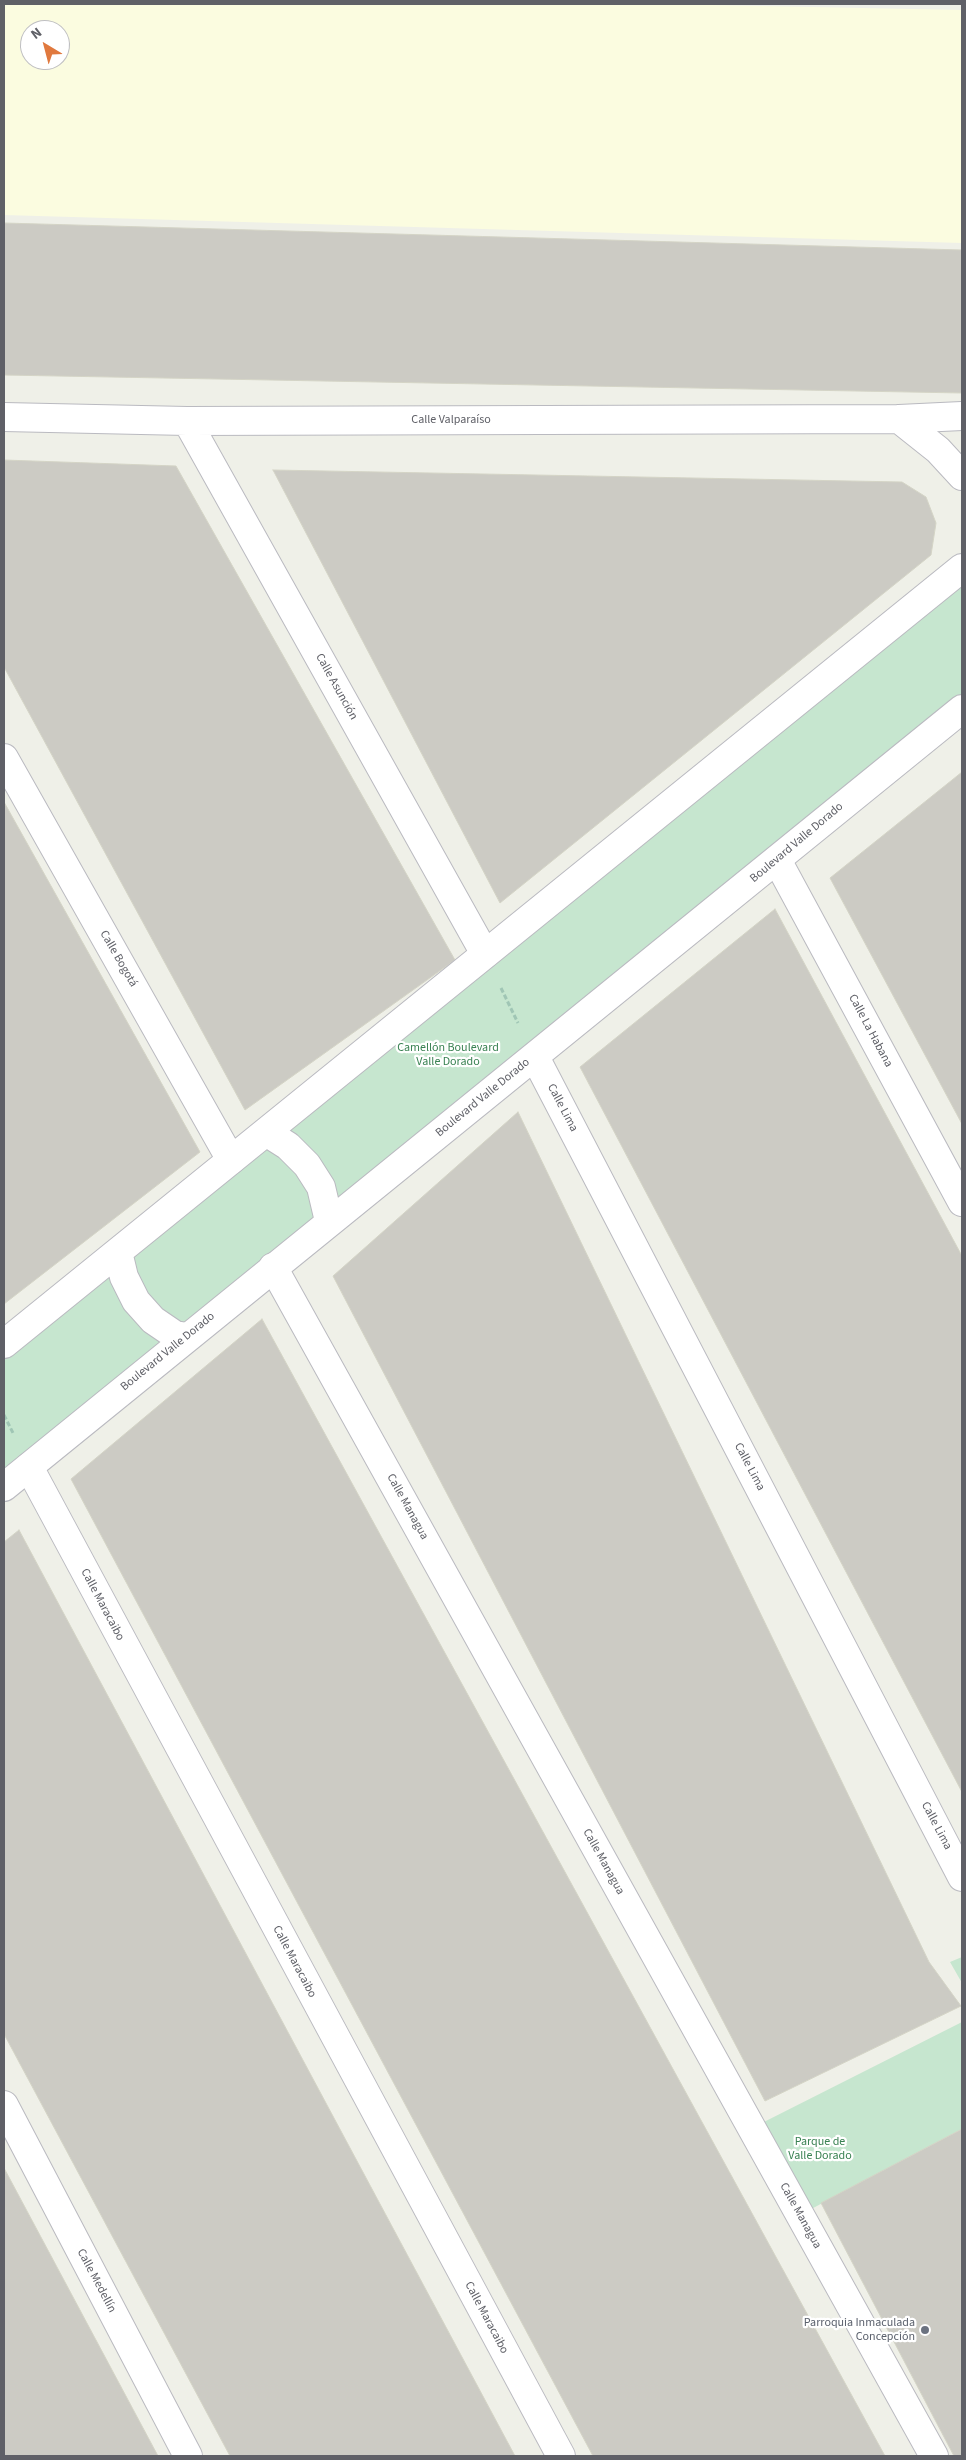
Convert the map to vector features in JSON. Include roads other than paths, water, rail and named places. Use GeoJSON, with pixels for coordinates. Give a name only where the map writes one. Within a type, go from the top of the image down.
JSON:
{"type":"FeatureCollection","features":[{"type":"Feature","properties":{"kind":"street","name":"Calle Valparaíso"},"geometry":{"type":"LineString","coordinates":[[4,417],[187,421],[899,419],[962,416]]}},
{"type":"Feature","properties":{"kind":"street"},"geometry":{"type":"LineString","coordinates":[[899,419],[938,450],[962,476]]}},
{"type":"Feature","properties":{"kind":"street","name":"Calle Asunción"},"geometry":{"type":"LineString","coordinates":[[187,421],[485,954]]}},
{"type":"Feature","properties":{"kind":"street"},"geometry":{"type":"LineString","coordinates":[[4,1344],[962,568]]}},
{"type":"Feature","properties":{"kind":"street","name":"Boulevard Valle Dorado"},"geometry":{"type":"LineString","coordinates":[[4,1487],[186,1337],[535,1057],[962,709]]}},
{"type":"Feature","properties":{"kind":"street","name":"Calle Bogotá"},"geometry":{"type":"LineString","coordinates":[[4,758],[231,1160]]}},
{"type":"Feature","properties":{"kind":"street","name":"Calle La Habana"},"geometry":{"type":"LineString","coordinates":[[777,860],[962,1202]]}},
{"type":"Feature","properties":{"kind":"street","name":"Calle Lima"},"geometry":{"type":"LineString","coordinates":[[535,1057],[962,1877]]}},
{"type":"Feature","properties":{"kind":"street"},"geometry":{"type":"LineString","coordinates":[[266,1132],[288,1146],[307,1165],[321,1187],[330,1221]]}},
{"type":"Feature","properties":{"kind":"street"},"geometry":{"type":"LineString","coordinates":[[118,1252],[124,1277],[136,1301],[153,1320],[175,1335],[186,1337]]}},
{"type":"Feature","properties":{"kind":"street","name":"Calle Managua"},"geometry":{"type":"LineString","coordinates":[[273,1267],[934,2456]]}},
{"type":"Feature","properties":{"kind":"street","name":"Calle Maracaibo"},"geometry":{"type":"LineString","coordinates":[[29,1467],[561,2456]]}},
{"type":"Feature","properties":{"kind":"street","name":"Calle Medellín"},"geometry":{"type":"LineString","coordinates":[[4,2105],[188,2456]]}},
{"type":"Feature","properties":{"kind":"place","name":"Parroquia Inmaculada Concepción"},"geometry":{"type":"Point","coordinates":[925,2330]}},
{"type":"Feature","properties":{"kind":"park label","name":"Camellón Boulevard Valle Dorado"},"geometry":{"type":"Point","coordinates":[448,1055]}},
{"type":"Feature","properties":{"kind":"park label","name":"Parque de Valle Dorado"},"geometry":{"type":"Point","coordinates":[820,2149]}}]}
